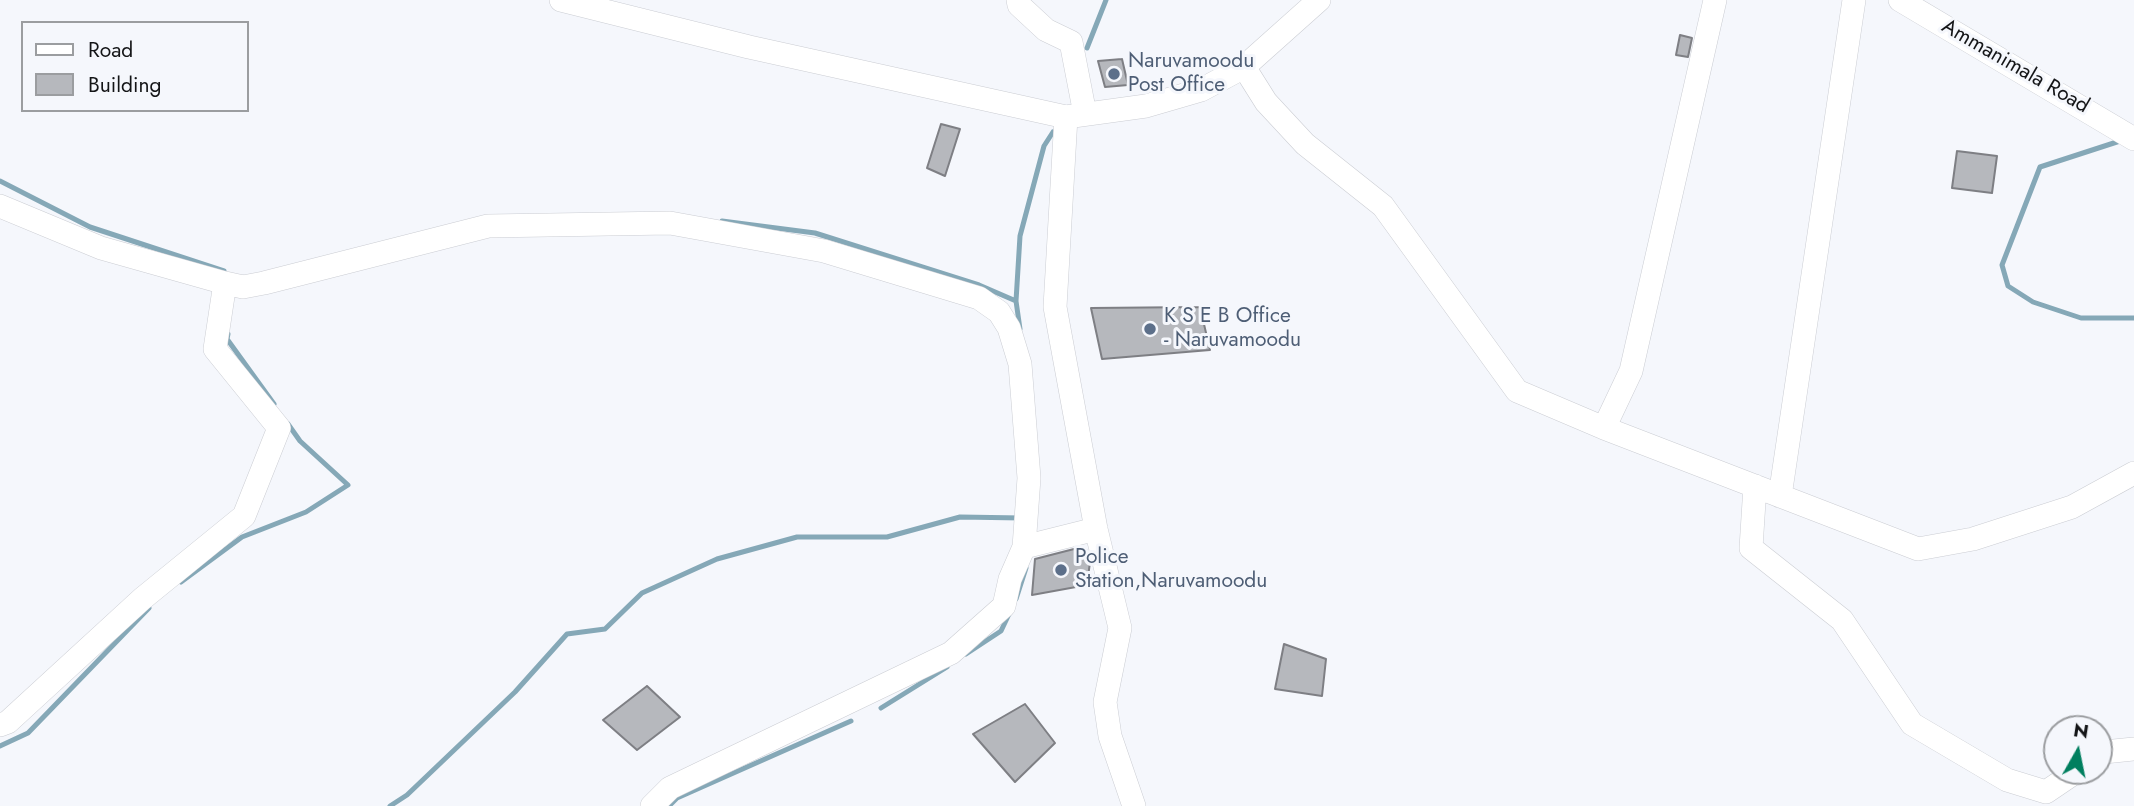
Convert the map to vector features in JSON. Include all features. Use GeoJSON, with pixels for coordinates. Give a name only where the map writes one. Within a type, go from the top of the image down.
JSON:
{"type":"FeatureCollection","features":[{"type":"Feature","properties":{"kind":"street"},"geometry":{"type":"LineString","coordinates":[[561,0],[750,47],[1076,116],[1146,106],[1190,93],[1244,67],[1318,0]]}},
{"type":"Feature","properties":{"kind":"street"},"geometry":{"type":"LineString","coordinates":[[1018,0],[1019,5],[1046,30],[1071,42],[1076,116],[1055,307],[1096,529],[1120,628],[1105,702],[1110,736],[1134,806]]}},
{"type":"Feature","properties":{"kind":"street"},"geometry":{"type":"LineString","coordinates":[[1604,428],[1631,371],[1715,0]]}},
{"type":"Feature","properties":{"kind":"street"},"geometry":{"type":"LineString","coordinates":[[1780,496],[1854,0]]}},
{"type":"Feature","properties":{"kind":"street","name":"Ammanimala Road"},"geometry":{"type":"LineString","coordinates":[[1900,0],[2131,137]]}},
{"type":"Feature","properties":{"kind":"street"},"geometry":{"type":"LineString","coordinates":[[1244,67],[1266,103],[1305,144],[1383,206],[1517,391],[1604,428],[1918,549],[1973,539],[2072,507],[2134,473]]}},
{"type":"Feature","properties":{"kind":"street"},"geometry":{"type":"LineString","coordinates":[[0,206],[101,248],[232,285],[488,226],[670,223],[824,251],[979,298],[999,312],[1009,328],[1020,364],[1029,478],[1024,538],[1004,606],[951,653],[670,788],[652,806]]}},
{"type":"Feature","properties":{"kind":"street"},"geometry":{"type":"LineString","coordinates":[[0,725],[8,722],[142,599],[244,516],[279,428],[215,349],[232,285]]}},
{"type":"Feature","properties":{"kind":"street"},"geometry":{"type":"LineString","coordinates":[[1755,486],[1751,548],[1842,620],[1912,724],[2007,780],[2046,792],[2056,785]]}},
{"type":"Feature","properties":{"kind":"street"},"geometry":{"type":"LineString","coordinates":[[1024,538],[1096,529]]}},
{"type":"Feature","properties":{"kind":"street"},"geometry":{"type":"LineString","coordinates":[[2113,751],[2134,749]]}},
{"type":"Feature","properties":{"kind":"building"},"geometry":{"type":"Polygon","coordinates":[[[1680,35],[1692,38],[1688,57],[1676,55],[1680,35]]]}},
{"type":"Feature","properties":{"kind":"building","name":"Naruvamoodu Post Office"},"geometry":{"type":"Polygon","coordinates":[[[1122,59],[1128,85],[1105,87],[1098,61],[1122,59]]]}},
{"type":"Feature","properties":{"kind":"building"},"geometry":{"type":"Polygon","coordinates":[[[941,124],[960,129],[945,176],[927,168],[941,124]]]}},
{"type":"Feature","properties":{"kind":"building"},"geometry":{"type":"Polygon","coordinates":[[[1957,151],[1997,156],[1992,193],[1952,188],[1957,151]]]}},
{"type":"Feature","properties":{"kind":"building","name":"K S E B Office - Naruvamoodu"},"geometry":{"type":"Polygon","coordinates":[[[1200,307],[1210,350],[1102,359],[1091,308],[1200,307]]]}},
{"type":"Feature","properties":{"kind":"building","name":"Police Station,Naruvamoodu"},"geometry":{"type":"Polygon","coordinates":[[[1074,549],[1087,550],[1090,562],[1087,585],[1032,595],[1035,559],[1074,549]]]}},
{"type":"Feature","properties":{"kind":"building"},"geometry":{"type":"Polygon","coordinates":[[[1284,644],[1326,659],[1322,696],[1275,689],[1284,644]]]}},
{"type":"Feature","properties":{"kind":"building"},"geometry":{"type":"Polygon","coordinates":[[[647,686],[680,717],[637,750],[603,720],[647,686]]]}},
{"type":"Feature","properties":{"kind":"building"},"geometry":{"type":"Polygon","coordinates":[[[1025,704],[1055,743],[1015,782],[973,734],[1025,704]]]}},
{"type":"Feature","properties":{"kind":"waterway"},"geometry":{"type":"LineString","coordinates":[[1087,48],[1106,0]]}},
{"type":"Feature","properties":{"kind":"waterway"},"geometry":{"type":"LineString","coordinates":[[1016,301],[1020,236],[1044,146],[1053,132]]}},
{"type":"Feature","properties":{"kind":"waterway"},"geometry":{"type":"LineString","coordinates":[[2123,140],[2040,167],[2002,265],[2008,286],[2033,302],[2081,318],[2134,318]]}},
{"type":"Feature","properties":{"kind":"waterway"},"geometry":{"type":"LineString","coordinates":[[0,181],[90,227],[224,271]]}},
{"type":"Feature","properties":{"kind":"waterway"},"geometry":{"type":"LineString","coordinates":[[722,221],[815,233],[979,285],[1016,301],[1020,329]]}},
{"type":"Feature","properties":{"kind":"waterway"},"geometry":{"type":"LineString","coordinates":[[228,334],[227,339],[274,404]]}},
{"type":"Feature","properties":{"kind":"waterway"},"geometry":{"type":"LineString","coordinates":[[181,582],[242,537],[306,512],[348,485],[300,441],[288,424]]}},
{"type":"Feature","properties":{"kind":"waterway"},"geometry":{"type":"LineString","coordinates":[[390,806],[407,795],[515,692],[567,634],[605,629],[642,593],[717,559],[797,537],[887,537],[960,517],[1022,518]]}},
{"type":"Feature","properties":{"kind":"waterway"},"geometry":{"type":"LineString","coordinates":[[1016,599],[1026,568]]}},
{"type":"Feature","properties":{"kind":"waterway"},"geometry":{"type":"LineString","coordinates":[[0,746],[28,733],[149,608]]}},
{"type":"Feature","properties":{"kind":"waterway"},"geometry":{"type":"LineString","coordinates":[[966,654],[1001,631],[1009,614]]}},
{"type":"Feature","properties":{"kind":"waterway"},"geometry":{"type":"LineString","coordinates":[[881,708],[947,667]]}},
{"type":"Feature","properties":{"kind":"waterway"},"geometry":{"type":"LineString","coordinates":[[669,806],[677,798],[851,721]]}},
{"type":"Feature","properties":{"kind":"place","name":"Naruvamoodu Post Office"},"geometry":{"type":"Point","coordinates":[1114,74]}},
{"type":"Feature","properties":{"kind":"place","name":"K S E B Office - Naruvamoodu"},"geometry":{"type":"Point","coordinates":[1150,329]}},
{"type":"Feature","properties":{"kind":"place","name":"Police Station,Naruvamoodu"},"geometry":{"type":"Point","coordinates":[1061,570]}}]}
